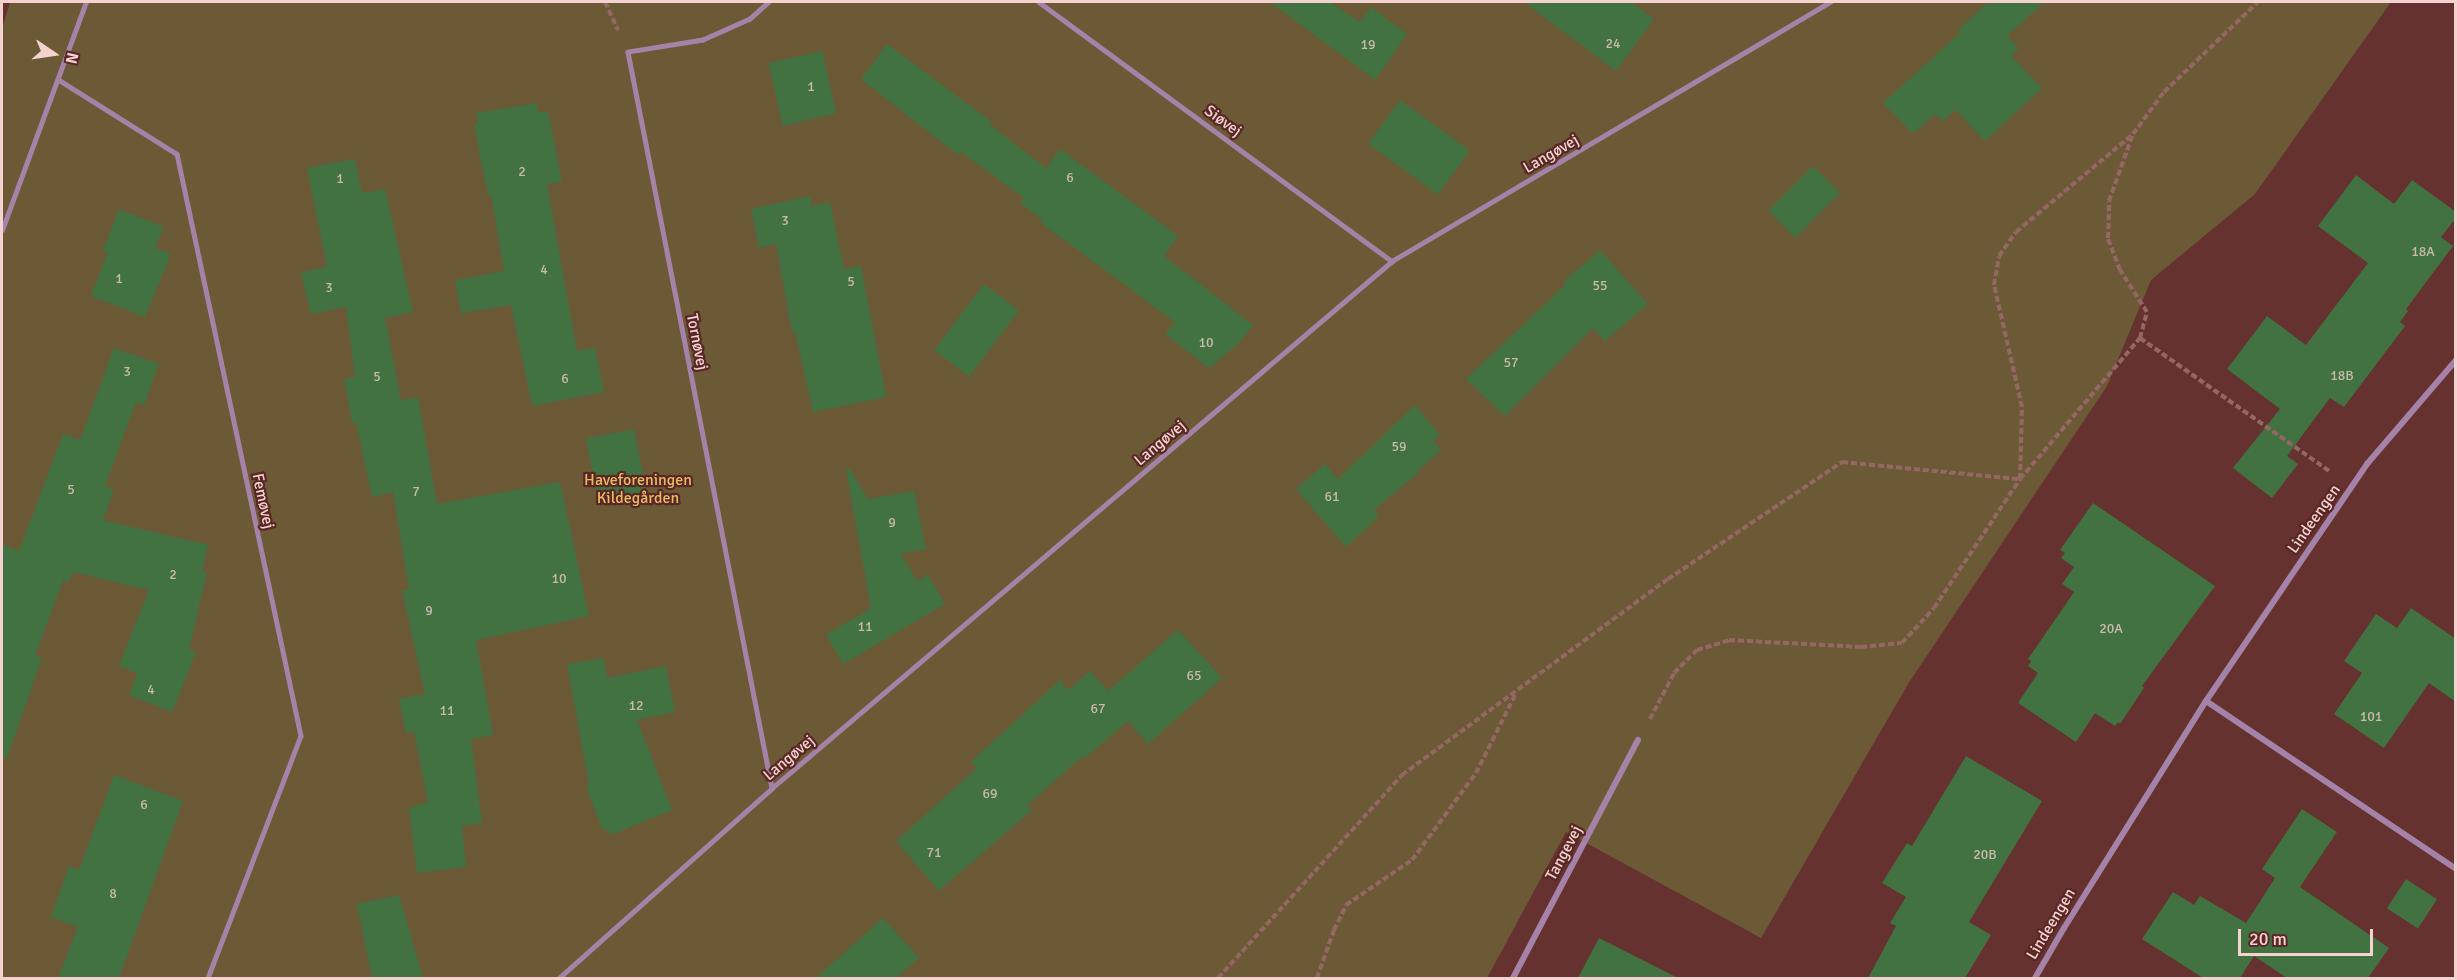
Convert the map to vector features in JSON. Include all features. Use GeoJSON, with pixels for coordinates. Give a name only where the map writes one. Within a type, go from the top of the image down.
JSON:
{"type":"FeatureCollection","features":[{"type":"Feature","properties":{"kind":"street","name":"Lindeengen"},"geometry":{"type":"LineString","coordinates":[[2035,978],[2206,701],[2367,464],[2456,360]]}},
{"type":"Feature","properties":{"kind":"street"},"geometry":{"type":"LineString","coordinates":[[2206,701],[2456,869]]}},
{"type":"Feature","properties":{"kind":"street","name":"Tangevej"},"geometry":{"type":"LineString","coordinates":[[1513,978],[1638,740]]}},
{"type":"Feature","properties":{"kind":"lane"},"geometry":{"type":"LineString","coordinates":[[2,230],[86,2]]}},
{"type":"Feature","properties":{"kind":"lane","name":"Tornøvej"},"geometry":{"type":"LineString","coordinates":[[769,2],[750,19],[703,39],[628,52],[772,788]]}},
{"type":"Feature","properties":{"kind":"lane","name":"Siøvej"},"geometry":{"type":"LineString","coordinates":[[1039,2],[1392,261]]}},
{"type":"Feature","properties":{"kind":"lane"},"geometry":{"type":"LineString","coordinates":[[1819,2],[1825,7]]}},
{"type":"Feature","properties":{"kind":"lane","name":"Langøvej"},"geometry":{"type":"LineString","coordinates":[[559,978],[772,788],[1392,261],[1830,2]]}},
{"type":"Feature","properties":{"kind":"lane","name":"Femøvej"},"geometry":{"type":"LineString","coordinates":[[59,80],[177,154],[301,736],[208,978]]}},
{"type":"Feature","properties":{"kind":"path"},"geometry":{"type":"LineString","coordinates":[[2020,479],[2022,407],[1994,285],[1999,256],[2016,232],[2133,134],[2164,92],[2258,2]]}},
{"type":"Feature","properties":{"kind":"path"},"geometry":{"type":"LineString","coordinates":[[1638,740],[1674,673],[1697,650],[1729,640],[1861,647],[1902,643],[1934,608],[2020,479],[2140,338],[2147,312],[2120,270],[2108,238],[2109,201],[2133,134]]}},
{"type":"Feature","properties":{"kind":"path"},"geometry":{"type":"LineString","coordinates":[[2140,338],[2352,487]]}},
{"type":"Feature","properties":{"kind":"path"},"geometry":{"type":"LineString","coordinates":[[1218,978],[1402,775],[1668,579],[1842,462],[2020,479]]}},
{"type":"Feature","properties":{"kind":"path"},"geometry":{"type":"LineString","coordinates":[[1317,978],[1334,930],[1346,905],[1412,860],[1476,773],[1517,690]]}},
{"type":"Feature","properties":{"kind":"green space","name":"Haveforeningen Kildegården"},"geometry":{"type":"Polygon","coordinates":[[[10,2],[2391,2],[2255,194],[2151,280],[2107,386],[1908,684],[1761,938],[1566,832],[1487,978],[2,978],[2,29],[10,2]]]}},
{"type":"Feature","properties":{"kind":"building"},"geometry":{"type":"Polygon","coordinates":[[[1270,2],[1330,2],[1360,22],[1371,7],[1407,34],[1375,80],[1270,2]]]}},
{"type":"Feature","properties":{"kind":"building"},"geometry":{"type":"Polygon","coordinates":[[[1524,2],[1631,2],[1654,19],[1616,71],[1524,2]]]}},
{"type":"Feature","properties":{"kind":"building"},"geometry":{"type":"Polygon","coordinates":[[[1988,2],[2044,2],[2007,36],[2019,49],[2011,56],[2042,88],[1985,141],[1955,110],[1943,121],[1935,114],[1913,134],[1883,103],[1960,33],[1958,30],[1988,2]]]}},
{"type":"Feature","properties":{"kind":"building"},"geometry":{"type":"Polygon","coordinates":[[[887,44],[992,122],[989,124],[1046,168],[1060,149],[1178,236],[1164,256],[1253,325],[1237,345],[1209,368],[1165,334],[1175,322],[1041,223],[1043,220],[1020,203],[1024,198],[961,152],[958,155],[861,79],[887,44]]]}},
{"type":"Feature","properties":{"kind":"building"},"geometry":{"type":"Polygon","coordinates":[[[822,51],[836,113],[783,126],[768,63],[822,51]]]}},
{"type":"Feature","properties":{"kind":"building"},"geometry":{"type":"Polygon","coordinates":[[[1400,100],[1470,151],[1438,194],[1368,144],[1400,100]]]}},
{"type":"Feature","properties":{"kind":"building"},"geometry":{"type":"Polygon","coordinates":[[[537,103],[538,113],[548,111],[562,182],[547,184],[577,351],[595,347],[604,392],[532,406],[511,305],[461,313],[455,280],[504,271],[491,195],[488,195],[474,125],[478,124],[476,113],[537,103]]]}},
{"type":"Feature","properties":{"kind":"building"},"geometry":{"type":"Polygon","coordinates":[[[355,159],[362,193],[385,189],[413,312],[385,318],[401,400],[418,397],[437,504],[560,482],[589,616],[476,640],[493,735],[471,739],[482,823],[462,826],[466,867],[417,873],[409,808],[428,802],[414,732],[406,733],[399,699],[425,694],[402,590],[409,589],[393,492],[372,497],[356,422],[352,423],[344,379],[355,377],[346,307],[311,314],[301,272],[327,267],[307,168],[355,159]]]}},
{"type":"Feature","properties":{"kind":"building"},"geometry":{"type":"Polygon","coordinates":[[[1813,166],[1840,193],[1795,237],[1768,211],[1813,166]]]}},
{"type":"Feature","properties":{"kind":"building"},"geometry":{"type":"Polygon","coordinates":[[[2356,175],[2394,204],[2412,180],[2456,212],[2456,218],[2441,237],[2453,246],[2406,309],[2408,311],[2400,322],[2405,326],[2344,407],[2330,398],[2287,456],[2298,464],[2272,498],[2233,468],[2280,409],[2227,369],[2267,316],[2306,345],[2368,263],[2318,226],[2356,175]]]}},
{"type":"Feature","properties":{"kind":"building"},"geometry":{"type":"Polygon","coordinates":[[[810,196],[812,206],[830,202],[844,269],[861,266],[886,397],[813,412],[795,332],[792,332],[776,244],[759,248],[751,209],[810,196]]]}},
{"type":"Feature","properties":{"kind":"building"},"geometry":{"type":"Polygon","coordinates":[[[119,209],[164,227],[155,248],[171,254],[145,317],[91,296],[108,252],[103,251],[119,209]]]}},
{"type":"Feature","properties":{"kind":"building"},"geometry":{"type":"Polygon","coordinates":[[[1600,250],[1648,304],[1605,341],[1593,328],[1505,416],[1466,379],[1565,285],[1563,282],[1600,250]]]}},
{"type":"Feature","properties":{"kind":"building"},"geometry":{"type":"Polygon","coordinates":[[[984,284],[1019,310],[969,377],[934,350],[984,284]]]}},
{"type":"Feature","properties":{"kind":"building"},"geometry":{"type":"Polygon","coordinates":[[[114,348],[159,364],[144,405],[136,402],[105,486],[114,489],[103,520],[208,545],[202,571],[207,572],[189,649],[196,652],[172,712],[129,695],[137,673],[119,666],[149,590],[73,572],[69,582],[63,580],[35,656],[42,658],[7,758],[2,757],[2,544],[19,551],[63,434],[80,440],[114,348]]]}},
{"type":"Feature","properties":{"kind":"building"},"geometry":{"type":"Polygon","coordinates":[[[1415,405],[1440,435],[1433,441],[1441,450],[1374,510],[1379,516],[1346,547],[1296,489],[1325,464],[1338,479],[1415,405]]]}},
{"type":"Feature","properties":{"kind":"building"},"geometry":{"type":"Polygon","coordinates":[[[634,429],[647,496],[599,505],[586,438],[634,429]]]}},
{"type":"Feature","properties":{"kind":"building"},"geometry":{"type":"Polygon","coordinates":[[[849,468],[868,499],[914,491],[926,549],[901,554],[917,581],[928,575],[945,604],[843,664],[826,635],[871,608],[846,469],[849,468]]]}},
{"type":"Feature","properties":{"kind":"building"},"geometry":{"type":"Polygon","coordinates":[[[2093,503],[2215,586],[2142,686],[2144,688],[2120,724],[2118,722],[2115,726],[2095,713],[2076,742],[2018,703],[2038,673],[2028,666],[2031,661],[2028,659],[2074,592],[2062,584],[2074,567],[2061,558],[2065,553],[2060,550],[2093,503]]]}},
{"type":"Feature","properties":{"kind":"building"},"geometry":{"type":"Polygon","coordinates":[[[2411,608],[2456,639],[2456,702],[2429,683],[2384,748],[2334,714],[2362,673],[2344,661],[2376,614],[2397,628],[2411,608]]]}},
{"type":"Feature","properties":{"kind":"building"},"geometry":{"type":"Polygon","coordinates":[[[1178,630],[1222,678],[1148,744],[1128,721],[1085,758],[1083,756],[1027,805],[1032,810],[939,891],[896,841],[977,768],[971,762],[1060,680],[1068,690],[1090,671],[1108,691],[1178,630]]]}},
{"type":"Feature","properties":{"kind":"building"},"geometry":{"type":"Polygon","coordinates":[[[604,658],[607,678],[666,666],[675,712],[637,720],[672,810],[611,835],[608,829],[603,831],[586,786],[589,784],[567,664],[604,658]]]}},
{"type":"Feature","properties":{"kind":"building"},"geometry":{"type":"Polygon","coordinates":[[[1966,756],[2042,801],[1969,922],[1991,935],[1965,978],[1868,978],[1896,926],[1890,923],[1906,897],[1882,883],[1907,843],[1912,846],[1966,756]]]}},
{"type":"Feature","properties":{"kind":"building"},"geometry":{"type":"Polygon","coordinates":[[[114,775],[183,801],[119,978],[58,978],[78,927],[51,917],[69,866],[79,870],[114,775]]]}},
{"type":"Feature","properties":{"kind":"building"},"geometry":{"type":"Polygon","coordinates":[[[2302,809],[2337,832],[2300,887],[2389,948],[2368,978],[2287,978],[2254,956],[2240,978],[2203,978],[2142,939],[2173,892],[2194,905],[2200,896],[2246,923],[2275,878],[2262,869],[2302,809]]]}},
{"type":"Feature","properties":{"kind":"building"},"geometry":{"type":"Polygon","coordinates":[[[2406,879],[2437,899],[2418,929],[2387,908],[2406,879]]]}},
{"type":"Feature","properties":{"kind":"building"},"geometry":{"type":"Polygon","coordinates":[[[399,895],[423,978],[372,978],[357,904],[399,895]]]}},
{"type":"Feature","properties":{"kind":"building"},"geometry":{"type":"Polygon","coordinates":[[[883,918],[919,958],[896,978],[816,978],[883,918]]]}},
{"type":"Feature","properties":{"kind":"building"},"geometry":{"type":"Polygon","coordinates":[[[1599,938],[1678,978],[1578,978],[1599,938]]]}}]}
